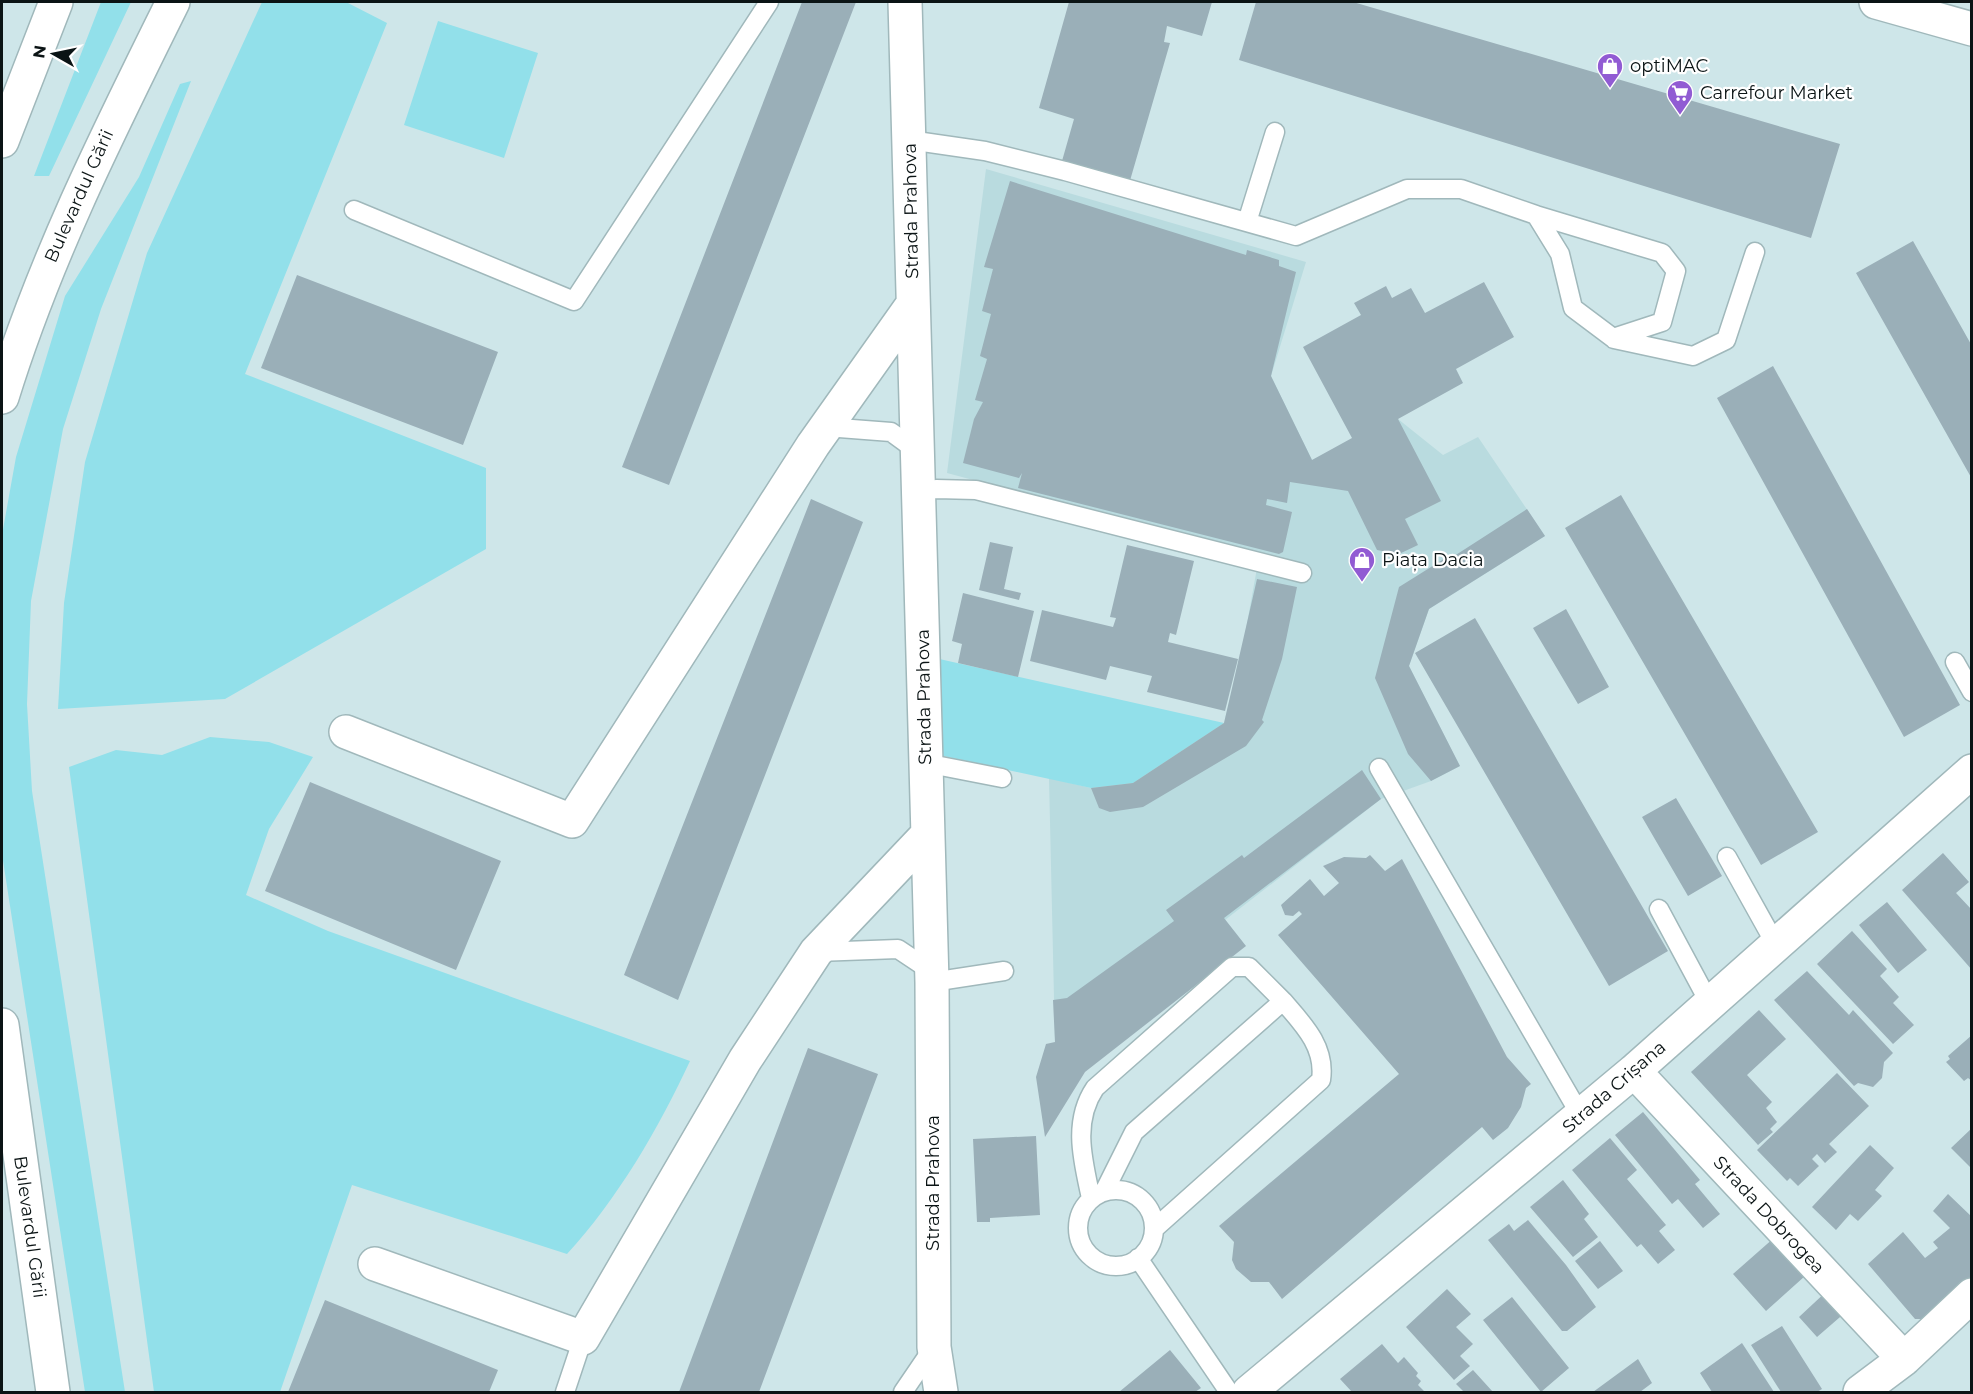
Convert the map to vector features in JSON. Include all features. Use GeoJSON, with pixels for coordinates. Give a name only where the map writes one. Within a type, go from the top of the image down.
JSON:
{"type":"FeatureCollection","features":[{"type":"Feature","properties":{"kind":"street"},"geometry":{"type":"LineString","coordinates":[[2,141],[56,2]]}},
{"type":"Feature","properties":{"kind":"street","name":"Bulevardul Gării"},"geometry":{"type":"LineString","coordinates":[[2,397],[23,329],[53,252],[90,169],[173,2]]}},
{"type":"Feature","properties":{"kind":"street","name":"Strada Prahova"},"geometry":{"type":"LineString","coordinates":[[905,2],[932,977],[934,1347],[941,1392]]}},
{"type":"Feature","properties":{"kind":"street"},"geometry":{"type":"LineString","coordinates":[[1876,2],[1971,29]]}},
{"type":"Feature","properties":{"kind":"street"},"geometry":{"type":"LineString","coordinates":[[346,732],[572,821],[826,427],[913,304]]}},
{"type":"Feature","properties":{"kind":"street","name":"Strada Crișana"},"geometry":{"type":"LineString","coordinates":[[1249,1392],[1634,1071],[1971,771]]}},
{"type":"Feature","properties":{"kind":"street"},"geometry":{"type":"LineString","coordinates":[[375,1264],[583,1338],[745,1060],[816,952],[927,835]]}},
{"type":"Feature","properties":{"kind":"street","name":"Bulevardul Gării"},"geometry":{"type":"LineString","coordinates":[[2,1025],[53,1392]]}},
{"type":"Feature","properties":{"kind":"street","name":"Strada Dobrogea"},"geometry":{"type":"LineString","coordinates":[[1634,1071],[1904,1359]]}},
{"type":"Feature","properties":{"kind":"street"},"geometry":{"type":"LineString","coordinates":[[1860,1392],[1904,1359],[1971,1295]]}},
{"type":"Feature","properties":{"kind":"lane"},"geometry":{"type":"LineString","coordinates":[[354,210],[574,301],[769,2]]}},
{"type":"Feature","properties":{"kind":"lane"},"geometry":{"type":"LineString","coordinates":[[1247,222],[1275,132]]}},
{"type":"Feature","properties":{"kind":"lane"},"geometry":{"type":"LineString","coordinates":[[909,140],[985,151],[1296,236],[1407,189],[1461,189],[1536,215],[1662,253],[1676,271],[1662,322],[1613,338]]}},
{"type":"Feature","properties":{"kind":"lane"},"geometry":{"type":"LineString","coordinates":[[1536,215],[1560,254],[1573,308],[1613,338],[1693,356],[1726,340],[1755,252]]}},
{"type":"Feature","properties":{"kind":"lane"},"geometry":{"type":"LineString","coordinates":[[826,427],[891,432],[917,451]]}},
{"type":"Feature","properties":{"kind":"lane"},"geometry":{"type":"LineString","coordinates":[[919,492],[936,489],[976,490],[1302,573]]}},
{"type":"Feature","properties":{"kind":"lane"},"geometry":{"type":"LineString","coordinates":[[1955,662],[1971,692]]}},
{"type":"Feature","properties":{"kind":"lane"},"geometry":{"type":"LineString","coordinates":[[925,763],[1002,778]]}},
{"type":"Feature","properties":{"kind":"lane"},"geometry":{"type":"LineString","coordinates":[[1379,768],[1581,1116]]}},
{"type":"Feature","properties":{"kind":"lane"},"geometry":{"type":"LineString","coordinates":[[1727,857],[1776,945]]}},
{"type":"Feature","properties":{"kind":"lane"},"geometry":{"type":"LineString","coordinates":[[1659,909],[1710,1004]]}},
{"type":"Feature","properties":{"kind":"lane"},"geometry":{"type":"LineString","coordinates":[[816,952],[898,949],[932,977],[1004,971]]}},
{"type":"Feature","properties":{"kind":"lane"},"geometry":{"type":"LineString","coordinates":[[1098,1195],[1082,1155],[1082,1119],[1086,1101],[1095,1088],[1232,967],[1249,967],[1283,1001],[1315,1042],[1323,1066],[1321,1080],[1154,1229]]}},
{"type":"Feature","properties":{"kind":"lane"},"geometry":{"type":"LineString","coordinates":[[1098,1195],[1121,1190],[1137,1196],[1151,1216],[1154,1229],[1148,1248],[1138,1258],[1122,1266],[1109,1266],[1090,1256],[1082,1246],[1078,1233],[1079,1216],[1098,1195],[1134,1132],[1283,1001]]}},
{"type":"Feature","properties":{"kind":"lane"},"geometry":{"type":"LineString","coordinates":[[1138,1258],[1229,1392]]}},
{"type":"Feature","properties":{"kind":"lane"},"geometry":{"type":"LineString","coordinates":[[566,1392],[583,1338]]}},
{"type":"Feature","properties":{"kind":"lane"},"geometry":{"type":"LineString","coordinates":[[903,1392],[934,1347]]}},
{"type":"Feature","properties":{"kind":"shaded area"},"geometry":{"type":"Polygon","coordinates":[[[101,2],[131,2],[49,176],[34,176],[101,2]]]}},
{"type":"Feature","properties":{"kind":"shaded area"},"geometry":{"type":"Polygon","coordinates":[[[262,2],[346,2],[387,23],[245,374],[486,468],[486,549],[225,699],[58,709],[64,603],[85,462],[147,253],[262,2]]]}},
{"type":"Feature","properties":{"kind":"shaded area"},"geometry":{"type":"Polygon","coordinates":[[[438,21],[538,53],[504,158],[404,125],[438,21]]]}},
{"type":"Feature","properties":{"kind":"shaded area"},"geometry":{"type":"Polygon","coordinates":[[[191,81],[101,309],[63,429],[31,601],[27,704],[32,791],[125,1392],[85,1392],[2,854],[2,535],[16,457],[65,296],[139,177],[180,84],[191,81]]]}},
{"type":"Feature","properties":{"kind":"shaded area","name":"Piața Dacia"},"geometry":{"type":"Polygon","coordinates":[[[986,169],[1306,262],[1271,376],[1312,460],[1398,419],[1443,455],[1478,437],[1545,536],[1429,609],[1409,666],[1460,766],[1431,781],[1381,799],[1073,1038],[1055,1042],[1049,778],[1091,788],[1224,723],[1242,651],[1259,557],[947,473],[986,169]]]}},
{"type":"Feature","properties":{"kind":"shaded area"},"geometry":{"type":"Polygon","coordinates":[[[935,658],[1224,723],[1133,783],[1091,788],[939,755],[935,658]]]}},
{"type":"Feature","properties":{"kind":"shaded area"},"geometry":{"type":"Polygon","coordinates":[[[210,737],[269,742],[313,757],[269,829],[246,895],[328,931],[690,1061],[665,1112],[636,1162],[603,1210],[567,1254],[352,1185],[280,1392],[154,1392],[69,767],[116,750],[162,755],[210,737]]]}},
{"type":"Feature","properties":{"kind":"building"},"geometry":{"type":"Polygon","coordinates":[[[802,2],[856,2],[669,485],[622,467],[802,2]]]}},
{"type":"Feature","properties":{"kind":"building"},"geometry":{"type":"Polygon","coordinates":[[[1069,2],[1212,2],[1202,36],[1167,26],[1164,42],[1170,43],[1129,184],[1060,168],[1074,119],[1039,108],[1069,2]]]}},
{"type":"Feature","properties":{"kind":"building"},"geometry":{"type":"Polygon","coordinates":[[[1256,2],[1353,2],[1840,144],[1811,238],[1239,60],[1256,2]]]}},
{"type":"Feature","properties":{"kind":"building"},"geometry":{"type":"Polygon","coordinates":[[[1010,181],[1246,255],[1247,250],[1279,260],[1279,266],[1296,272],[1271,376],[1312,460],[1352,438],[1303,347],[1361,315],[1354,303],[1386,286],[1392,298],[1411,288],[1425,313],[1484,282],[1514,337],[1456,369],[1463,383],[1398,419],[1441,501],[1405,519],[1418,545],[1399,554],[1377,550],[1348,491],[1290,482],[1287,503],[1267,499],[1266,505],[1292,512],[1283,552],[1279,554],[1018,488],[1022,473],[1019,478],[963,463],[974,419],[983,402],[975,400],[987,359],[980,356],[991,314],[982,311],[993,269],[984,267],[1010,181]]]}},
{"type":"Feature","properties":{"kind":"building"},"geometry":{"type":"Polygon","coordinates":[[[1913,241],[1972,346],[1972,479],[1856,273],[1913,241]]]}},
{"type":"Feature","properties":{"kind":"building"},"geometry":{"type":"Polygon","coordinates":[[[297,275],[498,352],[463,445],[261,368],[297,275]]]}},
{"type":"Feature","properties":{"kind":"building"},"geometry":{"type":"Polygon","coordinates":[[[1773,366],[1960,705],[1904,737],[1717,398],[1773,366]]]}},
{"type":"Feature","properties":{"kind":"building"},"geometry":{"type":"Polygon","coordinates":[[[1621,495],[1818,832],[1761,865],[1565,528],[1621,495]]]}},
{"type":"Feature","properties":{"kind":"building"},"geometry":{"type":"Polygon","coordinates":[[[811,499],[863,522],[678,1000],[624,975],[811,499]]]}},
{"type":"Feature","properties":{"kind":"building"},"geometry":{"type":"Polygon","coordinates":[[[1527,509],[1545,536],[1429,609],[1409,666],[1460,766],[1431,781],[1408,754],[1375,678],[1399,587],[1447,557],[1448,560],[1527,509]]]}},
{"type":"Feature","properties":{"kind":"building"},"geometry":{"type":"Polygon","coordinates":[[[990,542],[1013,547],[1004,589],[1021,593],[1019,600],[979,590],[990,542]]]}},
{"type":"Feature","properties":{"kind":"building"},"geometry":{"type":"Polygon","coordinates":[[[1127,545],[1194,561],[1176,635],[1170,633],[1168,642],[1238,659],[1225,711],[1147,692],[1152,676],[1110,666],[1106,680],[1030,661],[1042,610],[1113,627],[1116,618],[1110,617],[1127,545]]]}},
{"type":"Feature","properties":{"kind":"building"},"geometry":{"type":"Polygon","coordinates":[[[1257,579],[1297,587],[1282,659],[1262,720],[1264,722],[1246,746],[1143,807],[1110,812],[1099,808],[1091,788],[1133,783],[1224,723],[1257,579]]]}},
{"type":"Feature","properties":{"kind":"building"},"geometry":{"type":"Polygon","coordinates":[[[963,593],[1034,611],[1018,677],[958,663],[962,644],[952,641],[963,593]]]}},
{"type":"Feature","properties":{"kind":"building"},"geometry":{"type":"Polygon","coordinates":[[[1566,609],[1609,687],[1578,704],[1533,628],[1566,609]]]}},
{"type":"Feature","properties":{"kind":"building"},"geometry":{"type":"Polygon","coordinates":[[[1475,618],[1668,951],[1609,986],[1415,653],[1475,618]]]}},
{"type":"Feature","properties":{"kind":"building"},"geometry":{"type":"Polygon","coordinates":[[[1362,770],[1381,799],[1224,918],[1246,946],[1085,1072],[1045,1137],[1036,1077],[1046,1044],[1055,1042],[1053,1000],[1067,998],[1174,921],[1166,910],[1242,855],[1244,858],[1362,770]]]}},
{"type":"Feature","properties":{"kind":"building"},"geometry":{"type":"Polygon","coordinates":[[[310,782],[501,861],[456,970],[265,891],[310,782]]]}},
{"type":"Feature","properties":{"kind":"building"},"geometry":{"type":"Polygon","coordinates":[[[1676,798],[1722,876],[1688,896],[1642,817],[1676,798]]]}},
{"type":"Feature","properties":{"kind":"building"},"geometry":{"type":"Polygon","coordinates":[[[1943,853],[1969,882],[1956,893],[1972,910],[1972,970],[1902,890],[1943,853]]]}},
{"type":"Feature","properties":{"kind":"building"},"geometry":{"type":"Polygon","coordinates":[[[1370,855],[1385,871],[1402,859],[1507,1057],[1531,1084],[1526,1088],[1521,1107],[1508,1128],[1493,1140],[1482,1127],[1282,1299],[1269,1282],[1251,1282],[1236,1269],[1232,1260],[1234,1242],[1219,1226],[1399,1074],[1278,935],[1302,914],[1299,911],[1293,916],[1285,915],[1281,905],[1310,879],[1324,896],[1339,883],[1323,866],[1344,857],[1366,858],[1370,855]]]}},
{"type":"Feature","properties":{"kind":"building"},"geometry":{"type":"Polygon","coordinates":[[[1887,902],[1927,950],[1898,973],[1859,925],[1887,902]]]}},
{"type":"Feature","properties":{"kind":"building"},"geometry":{"type":"Polygon","coordinates":[[[1852,931],[1887,969],[1880,976],[1899,997],[1893,1003],[1914,1025],[1893,1044],[1817,964],[1852,931]]]}},
{"type":"Feature","properties":{"kind":"building"},"geometry":{"type":"Polygon","coordinates":[[[1807,971],[1849,1015],[1853,1010],[1893,1053],[1884,1062],[1882,1078],[1873,1087],[1858,1083],[1854,1086],[1774,1000],[1807,971]]]}},
{"type":"Feature","properties":{"kind":"building"},"geometry":{"type":"Polygon","coordinates":[[[1759,1010],[1786,1039],[1747,1075],[1772,1102],[1766,1108],[1777,1122],[1770,1129],[1773,1132],[1758,1145],[1691,1072],[1759,1010]]]}},
{"type":"Feature","properties":{"kind":"building"},"geometry":{"type":"Polygon","coordinates":[[[1972,1035],[1972,1081],[1968,1078],[1964,1081],[1946,1062],[1950,1059],[1948,1056],[1972,1035]]]}},
{"type":"Feature","properties":{"kind":"building"},"geometry":{"type":"Polygon","coordinates":[[[808,1048],[878,1074],[759,1392],[679,1392],[808,1048]]]}},
{"type":"Feature","properties":{"kind":"building"},"geometry":{"type":"Polygon","coordinates":[[[1837,1073],[1869,1106],[1829,1144],[1837,1152],[1825,1163],[1817,1154],[1812,1159],[1819,1166],[1798,1186],[1790,1178],[1787,1181],[1757,1150],[1837,1073]]]}},
{"type":"Feature","properties":{"kind":"building"},"geometry":{"type":"Polygon","coordinates":[[[1643,1112],[1700,1180],[1695,1184],[1720,1214],[1703,1228],[1678,1199],[1672,1204],[1615,1135],[1643,1112]]]}},
{"type":"Feature","properties":{"kind":"building"},"geometry":{"type":"Polygon","coordinates":[[[1972,1128],[1972,1169],[1951,1148],[1972,1128]]]}},
{"type":"Feature","properties":{"kind":"building"},"geometry":{"type":"Polygon","coordinates":[[[1036,1136],[1040,1215],[990,1218],[990,1222],[977,1222],[973,1139],[1036,1136]]]}},
{"type":"Feature","properties":{"kind":"building"},"geometry":{"type":"Polygon","coordinates":[[[1610,1138],[1637,1170],[1627,1179],[1666,1225],[1659,1231],[1675,1250],[1658,1264],[1641,1244],[1637,1247],[1572,1170],[1610,1138]]]}},
{"type":"Feature","properties":{"kind":"building"},"geometry":{"type":"Polygon","coordinates":[[[1870,1145],[1894,1168],[1875,1190],[1882,1196],[1858,1221],[1850,1214],[1836,1230],[1812,1207],[1870,1145]]]}},
{"type":"Feature","properties":{"kind":"building"},"geometry":{"type":"Polygon","coordinates":[[[1563,1180],[1589,1214],[1584,1219],[1598,1237],[1573,1257],[1530,1207],[1563,1180]]]}},
{"type":"Feature","properties":{"kind":"building"},"geometry":{"type":"Polygon","coordinates":[[[1948,1194],[1972,1217],[1972,1278],[1926,1319],[1915,1319],[1868,1264],[1903,1232],[1925,1258],[1938,1248],[1933,1242],[1950,1228],[1933,1211],[1948,1194]]]}},
{"type":"Feature","properties":{"kind":"building"},"geometry":{"type":"Polygon","coordinates":[[[1528,1220],[1566,1265],[1596,1307],[1567,1331],[1562,1331],[1488,1240],[1509,1224],[1514,1231],[1528,1220]]]}},
{"type":"Feature","properties":{"kind":"building"},"geometry":{"type":"Polygon","coordinates":[[[1775,1237],[1805,1276],[1766,1311],[1733,1274],[1775,1237]]]}},
{"type":"Feature","properties":{"kind":"building"},"geometry":{"type":"Polygon","coordinates":[[[1600,1241],[1623,1271],[1598,1289],[1575,1261],[1600,1241]]]}},
{"type":"Feature","properties":{"kind":"building"},"geometry":{"type":"Polygon","coordinates":[[[1447,1289],[1471,1314],[1456,1327],[1473,1344],[1460,1356],[1470,1366],[1454,1380],[1406,1327],[1447,1289]]]}},
{"type":"Feature","properties":{"kind":"building"},"geometry":{"type":"Polygon","coordinates":[[[1828,1290],[1847,1311],[1817,1337],[1799,1317],[1828,1290]]]}},
{"type":"Feature","properties":{"kind":"building"},"geometry":{"type":"Polygon","coordinates":[[[1512,1297],[1569,1368],[1541,1392],[1483,1320],[1512,1297]]]}},
{"type":"Feature","properties":{"kind":"building"},"geometry":{"type":"Polygon","coordinates":[[[325,1300],[498,1370],[489,1392],[288,1392],[325,1300]]]}},
{"type":"Feature","properties":{"kind":"building"},"geometry":{"type":"Polygon","coordinates":[[[1782,1326],[1822,1389],[1817,1392],[1781,1392],[1751,1345],[1782,1326]]]}},
{"type":"Feature","properties":{"kind":"building"},"geometry":{"type":"Polygon","coordinates":[[[1742,1343],[1774,1392],[1712,1392],[1700,1373],[1742,1343]]]}},
{"type":"Feature","properties":{"kind":"building"},"geometry":{"type":"Polygon","coordinates":[[[1382,1344],[1398,1363],[1404,1357],[1418,1373],[1416,1376],[1421,1381],[1418,1385],[1425,1392],[1352,1392],[1340,1379],[1382,1344]]]}},
{"type":"Feature","properties":{"kind":"building"},"geometry":{"type":"Polygon","coordinates":[[[1170,1350],[1201,1388],[1195,1392],[1119,1392],[1170,1350]]]}},
{"type":"Feature","properties":{"kind":"building"},"geometry":{"type":"Polygon","coordinates":[[[1638,1359],[1652,1383],[1640,1392],[1593,1392],[1638,1359]]]}},
{"type":"Feature","properties":{"kind":"building"},"geometry":{"type":"Polygon","coordinates":[[[1473,1370],[1493,1392],[1464,1392],[1456,1384],[1473,1370]]]}},
{"type":"Feature","properties":{"kind":"place","name":"optiMAC"},"geometry":{"type":"Point","coordinates":[1610,89]}},
{"type":"Feature","properties":{"kind":"place","name":"Carrefour Market"},"geometry":{"type":"Point","coordinates":[1680,116]}},
{"type":"Feature","properties":{"kind":"place","name":"Piața Dacia"},"geometry":{"type":"Point","coordinates":[1362,583]}}]}
